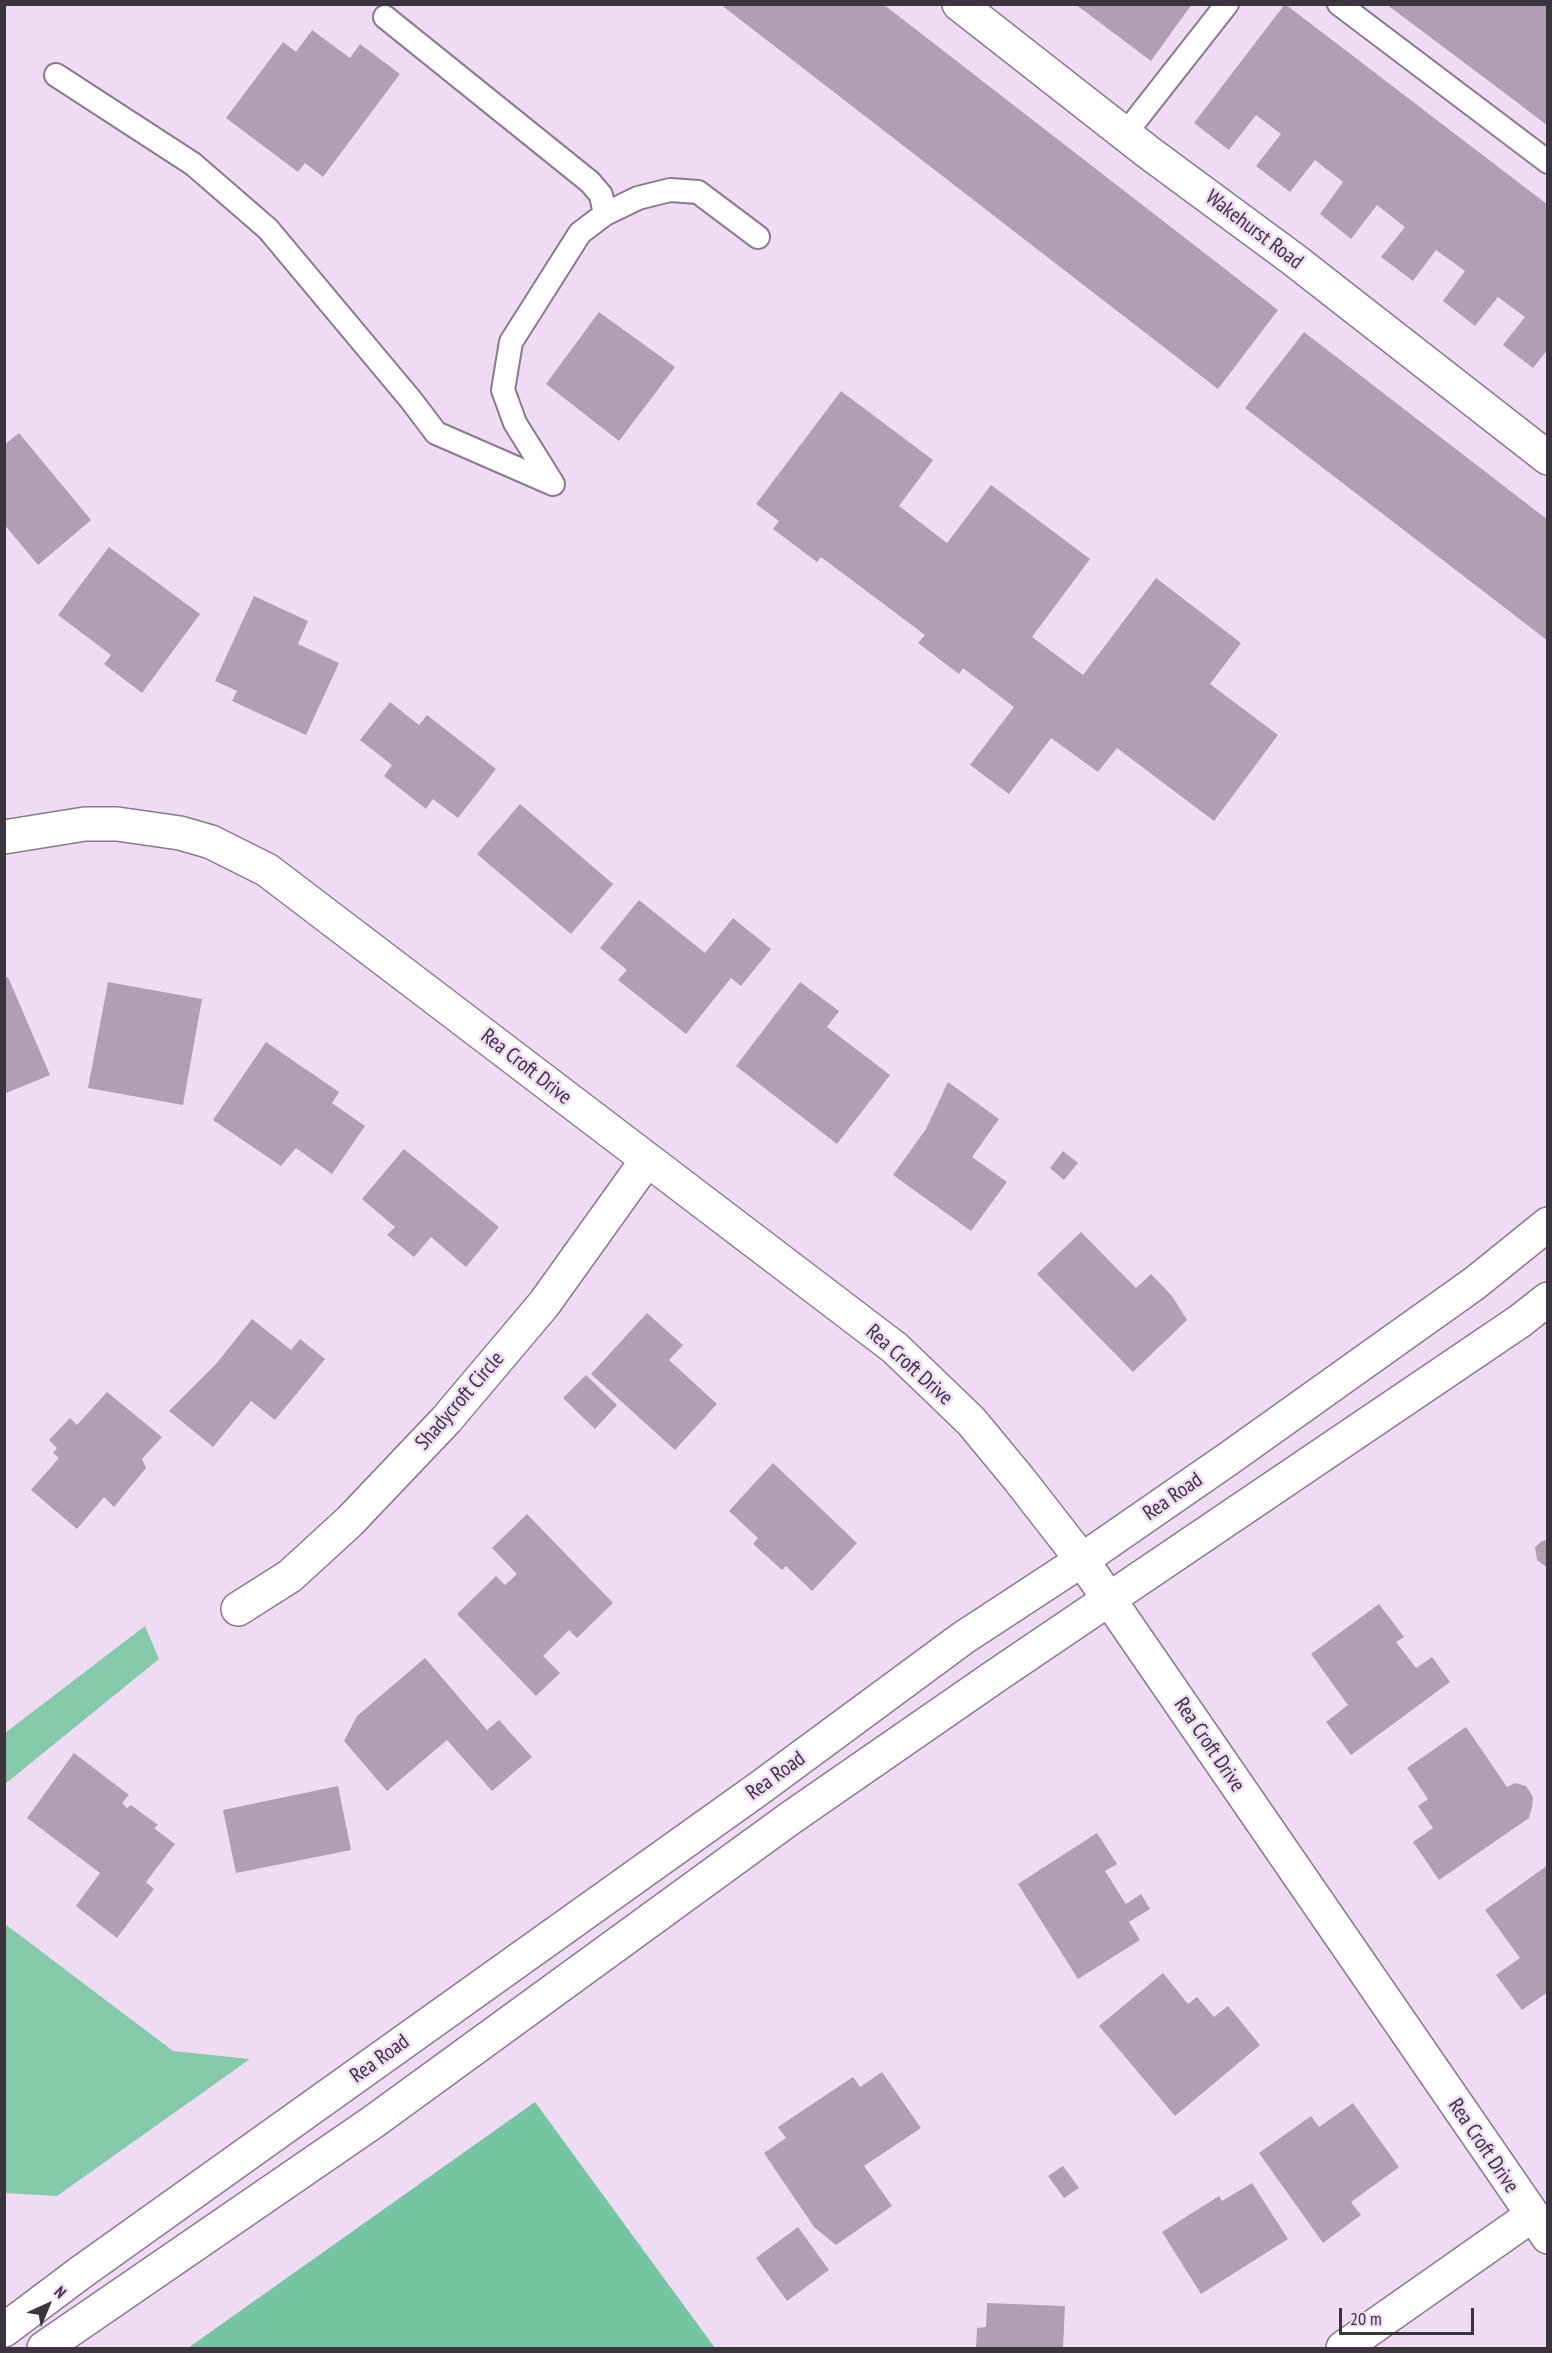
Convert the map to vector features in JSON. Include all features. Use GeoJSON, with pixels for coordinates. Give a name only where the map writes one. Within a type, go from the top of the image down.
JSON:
{"type":"FeatureCollection","features":[{"type":"Feature","properties":{"kind":"street","name":"Wakehurst Road"},"geometry":{"type":"LineString","coordinates":[[959,4],[1125,134],[1293,259],[1548,458]]}},
{"type":"Feature","properties":{"kind":"street","name":"Rea Croft Drive"},"geometry":{"type":"LineString","coordinates":[[4,837],[86,824],[117,824],[180,833],[211,842],[267,870],[895,1348],[971,1421],[1020,1479],[1082,1560],[1539,2227]]}},
{"type":"Feature","properties":{"kind":"street","name":"Shadycroft Circle"},"geometry":{"type":"LineString","coordinates":[[238,1609],[290,1576],[350,1521],[446,1420],[544,1304],[646,1160]]}},
{"type":"Feature","properties":{"kind":"street","name":"Rea Road"},"geometry":{"type":"LineString","coordinates":[[4,2330],[761,1787],[963,1638],[1082,1560],[1228,1459],[1475,1283],[1548,1224]]}},
{"type":"Feature","properties":{"kind":"street","name":"Rea Road"},"geometry":{"type":"LineString","coordinates":[[44,2349],[373,2122],[789,1819],[1520,1321],[1548,1299]]}},
{"type":"Feature","properties":{"kind":"street"},"geometry":{"type":"LineString","coordinates":[[1343,2349],[1539,2227]]}},
{"type":"Feature","properties":{"kind":"lane"},"geometry":{"type":"LineString","coordinates":[[1125,134],[1227,4]]}},
{"type":"Feature","properties":{"kind":"lane"},"geometry":{"type":"LineString","coordinates":[[1340,4],[1548,162]]}},
{"type":"Feature","properties":{"kind":"lane"},"geometry":{"type":"LineString","coordinates":[[386,16],[590,182],[601,195],[605,214]]}},
{"type":"Feature","properties":{"kind":"lane"},"geometry":{"type":"LineString","coordinates":[[56,75],[193,164],[268,229],[436,433],[553,484],[515,423],[503,390],[511,342],[580,232],[605,214],[638,198],[670,190],[699,192],[758,237]]}},
{"type":"Feature","properties":{"kind":"green space"},"geometry":{"type":"Polygon","coordinates":[[[145,1626],[159,1659],[5,1784],[5,1733],[145,1626]]]}},
{"type":"Feature","properties":{"kind":"green space"},"geometry":{"type":"Polygon","coordinates":[[[5,1924],[173,2051],[250,2059],[57,2196],[5,2193],[5,1924]]]}},
{"type":"Feature","properties":{"kind":"green space"},"geometry":{"type":"Polygon","coordinates":[[[535,2102],[715,2348],[188,2348],[535,2102]]]}},
{"type":"Feature","properties":{"kind":"building"},"geometry":{"type":"Polygon","coordinates":[[[720,4],[883,4],[1278,310],[1218,389],[720,4]]]}},
{"type":"Feature","properties":{"kind":"building"},"geometry":{"type":"Polygon","coordinates":[[[1075,4],[1192,4],[1151,61],[1075,4]]]}},
{"type":"Feature","properties":{"kind":"building"},"geometry":{"type":"Polygon","coordinates":[[[1285,4],[1548,205],[1548,349],[1533,368],[1503,345],[1525,317],[1498,297],[1475,326],[1443,301],[1465,271],[1436,250],[1413,281],[1381,257],[1405,227],[1377,205],[1351,239],[1320,214],[1343,182],[1315,160],[1290,192],[1256,166],[1281,134],[1256,115],[1229,150],[1194,123],[1285,4]]]}},
{"type":"Feature","properties":{"kind":"building"},"geometry":{"type":"Polygon","coordinates":[[[1386,4],[1548,4],[1548,126],[1510,97],[1386,4]]]}},
{"type":"Feature","properties":{"kind":"building"},"geometry":{"type":"Polygon","coordinates":[[[312,30],[350,58],[360,44],[400,74],[323,177],[305,163],[298,172],[226,118],[283,42],[296,52],[312,30]]]}},
{"type":"Feature","properties":{"kind":"building"},"geometry":{"type":"Polygon","coordinates":[[[599,312],[675,367],[619,441],[546,384],[599,312]]]}},
{"type":"Feature","properties":{"kind":"building"},"geometry":{"type":"Polygon","coordinates":[[[1304,332],[1548,520],[1548,641],[1245,408],[1304,332]]]}},
{"type":"Feature","properties":{"kind":"building"},"geometry":{"type":"Polygon","coordinates":[[[841,391],[933,460],[899,506],[947,543],[991,485],[1090,559],[1032,637],[1083,675],[1156,578],[1241,643],[1210,684],[1278,735],[1214,821],[1117,748],[1098,772],[1051,738],[1009,794],[970,765],[1014,707],[963,668],[959,674],[918,643],[925,635],[821,557],[817,562],[773,529],[779,521],[756,504],[841,391]]]}},
{"type":"Feature","properties":{"kind":"building"},"geometry":{"type":"Polygon","coordinates":[[[19,433],[91,520],[38,565],[4,524],[4,445],[19,433]]]}},
{"type":"Feature","properties":{"kind":"building"},"geometry":{"type":"Polygon","coordinates":[[[109,547],[200,614],[142,693],[104,664],[111,655],[58,615],[109,547]]]}},
{"type":"Feature","properties":{"kind":"building"},"geometry":{"type":"Polygon","coordinates":[[[254,596],[308,621],[298,644],[339,663],[306,735],[232,701],[237,691],[215,681],[254,596]]]}},
{"type":"Feature","properties":{"kind":"building"},"geometry":{"type":"Polygon","coordinates":[[[390,702],[419,725],[427,715],[496,769],[458,818],[433,799],[426,809],[384,776],[392,765],[360,740],[390,702]]]}},
{"type":"Feature","properties":{"kind":"building"},"geometry":{"type":"Polygon","coordinates":[[[520,804],[613,884],[571,934],[477,854],[520,804]]]}},
{"type":"Feature","properties":{"kind":"building"},"geometry":{"type":"Polygon","coordinates":[[[639,900],[705,953],[733,918],[771,949],[741,986],[731,978],[686,1034],[618,980],[627,970],[600,948],[639,900]]]}},
{"type":"Feature","properties":{"kind":"building"},"geometry":{"type":"Polygon","coordinates":[[[8,977],[50,1075],[4,1094],[4,978],[8,977]]]}},
{"type":"Feature","properties":{"kind":"building"},"geometry":{"type":"Polygon","coordinates":[[[108,982],[202,999],[183,1105],[88,1088],[108,982]]]}},
{"type":"Feature","properties":{"kind":"building"},"geometry":{"type":"Polygon","coordinates":[[[800,982],[839,1011],[827,1027],[890,1075],[837,1144],[736,1066],[800,982]]]}},
{"type":"Feature","properties":{"kind":"building"},"geometry":{"type":"Polygon","coordinates":[[[266,1042],[339,1092],[332,1103],[365,1126],[332,1174],[296,1148],[281,1166],[213,1120],[266,1042]]]}},
{"type":"Feature","properties":{"kind":"building"},"geometry":{"type":"Polygon","coordinates":[[[948,1082],[999,1119],[972,1157],[1007,1182],[971,1231],[893,1175],[926,1129],[948,1082]]]}},
{"type":"Feature","properties":{"kind":"building"},"geometry":{"type":"Polygon","coordinates":[[[404,1149],[499,1227],[466,1267],[431,1237],[414,1257],[387,1235],[395,1227],[362,1199],[404,1149]]]}},
{"type":"Feature","properties":{"kind":"building"},"geometry":{"type":"Polygon","coordinates":[[[1063,1151],[1078,1163],[1064,1180],[1050,1168],[1063,1151]]]}},
{"type":"Feature","properties":{"kind":"building"},"geometry":{"type":"Polygon","coordinates":[[[1081,1232],[1136,1288],[1151,1274],[1172,1296],[1187,1320],[1133,1372],[1037,1274],[1081,1232]]]}},
{"type":"Feature","properties":{"kind":"building"},"geometry":{"type":"Polygon","coordinates":[[[647,1313],[683,1345],[669,1360],[717,1404],[675,1450],[591,1374],[647,1313]]]}},
{"type":"Feature","properties":{"kind":"building"},"geometry":{"type":"Polygon","coordinates":[[[252,1319],[291,1350],[300,1339],[325,1359],[275,1420],[251,1401],[213,1447],[169,1411],[216,1364],[252,1319]]]}},
{"type":"Feature","properties":{"kind":"building"},"geometry":{"type":"Polygon","coordinates":[[[586,1375],[617,1405],[595,1429],[563,1398],[586,1375]]]}},
{"type":"Feature","properties":{"kind":"building"},"geometry":{"type":"Polygon","coordinates":[[[107,1392],[162,1437],[142,1459],[146,1468],[114,1507],[104,1497],[77,1529],[31,1490],[59,1458],[53,1453],[57,1448],[49,1440],[70,1418],[77,1425],[107,1392]]]}},
{"type":"Feature","properties":{"kind":"building"},"geometry":{"type":"Polygon","coordinates":[[[773,1463],[857,1543],[812,1591],[786,1566],[782,1570],[753,1544],[758,1538],[729,1511],[773,1463]]]}},
{"type":"Feature","properties":{"kind":"building"},"geometry":{"type":"Polygon","coordinates":[[[527,1514],[613,1603],[577,1638],[569,1630],[543,1656],[560,1673],[536,1696],[457,1614],[496,1576],[505,1585],[517,1574],[492,1548],[527,1514]]]}},
{"type":"Feature","properties":{"kind":"building"},"geometry":{"type":"Polygon","coordinates":[[[1548,1540],[1548,1566],[1545,1566],[1537,1560],[1535,1547],[1542,1541],[1548,1540]]]}},
{"type":"Feature","properties":{"kind":"building"},"geometry":{"type":"Polygon","coordinates":[[[1379,1604],[1404,1637],[1396,1642],[1416,1668],[1432,1657],[1450,1682],[1351,1755],[1326,1722],[1348,1705],[1311,1654],[1379,1604]]]}},
{"type":"Feature","properties":{"kind":"building"},"geometry":{"type":"Polygon","coordinates":[[[425,1658],[487,1730],[499,1720],[532,1757],[492,1791],[447,1740],[387,1791],[344,1741],[357,1716],[425,1658]]]}},
{"type":"Feature","properties":{"kind":"building"},"geometry":{"type":"Polygon","coordinates":[[[1466,1727],[1507,1787],[1515,1783],[1526,1786],[1533,1797],[1532,1807],[1529,1818],[1439,1880],[1413,1842],[1433,1828],[1418,1806],[1428,1799],[1407,1768],[1466,1727]]]}},
{"type":"Feature","properties":{"kind":"building"},"geometry":{"type":"Polygon","coordinates":[[[74,1753],[129,1795],[122,1803],[127,1808],[131,1805],[158,1825],[154,1828],[175,1844],[146,1882],[154,1889],[117,1938],[76,1906],[100,1873],[27,1818],[74,1753]]]}},
{"type":"Feature","properties":{"kind":"building"},"geometry":{"type":"Polygon","coordinates":[[[338,1786],[351,1850],[236,1873],[223,1810],[338,1786]]]}},
{"type":"Feature","properties":{"kind":"building"},"geometry":{"type":"Polygon","coordinates":[[[1097,1833],[1117,1864],[1105,1871],[1126,1904],[1141,1894],[1150,1909],[1129,1922],[1140,1940],[1078,1979],[1018,1884],[1097,1833]]]}},
{"type":"Feature","properties":{"kind":"building"},"geometry":{"type":"Polygon","coordinates":[[[1548,1865],[1548,1992],[1522,2010],[1496,1975],[1520,1958],[1485,1910],[1548,1865]]]}},
{"type":"Feature","properties":{"kind":"building"},"geometry":{"type":"Polygon","coordinates":[[[1163,1973],[1188,2004],[1197,1997],[1214,2017],[1228,2006],[1260,2045],[1175,2116],[1099,2026],[1163,1973]]]}},
{"type":"Feature","properties":{"kind":"building"},"geometry":{"type":"Polygon","coordinates":[[[882,2072],[921,2128],[864,2166],[892,2206],[836,2245],[814,2227],[764,2153],[786,2138],[778,2127],[853,2077],[860,2087],[882,2072]]]}},
{"type":"Feature","properties":{"kind":"building"},"geometry":{"type":"Polygon","coordinates":[[[1353,2103],[1399,2167],[1351,2202],[1361,2215],[1323,2243],[1259,2153],[1311,2116],[1319,2127],[1353,2103]]]}},
{"type":"Feature","properties":{"kind":"building"},"geometry":{"type":"Polygon","coordinates":[[[1063,2166],[1079,2188],[1064,2198],[1048,2176],[1063,2166]]]}},
{"type":"Feature","properties":{"kind":"building"},"geometry":{"type":"Polygon","coordinates":[[[1252,2183],[1288,2239],[1201,2294],[1162,2232],[1219,2196],[1222,2201],[1252,2183]]]}},
{"type":"Feature","properties":{"kind":"building"},"geometry":{"type":"Polygon","coordinates":[[[798,2227],[829,2270],[787,2301],[756,2258],[798,2227]]]}},
{"type":"Feature","properties":{"kind":"building"},"geometry":{"type":"Polygon","coordinates":[[[987,2303],[1065,2306],[1063,2348],[976,2348],[977,2328],[986,2327],[987,2303]]]}}]}
